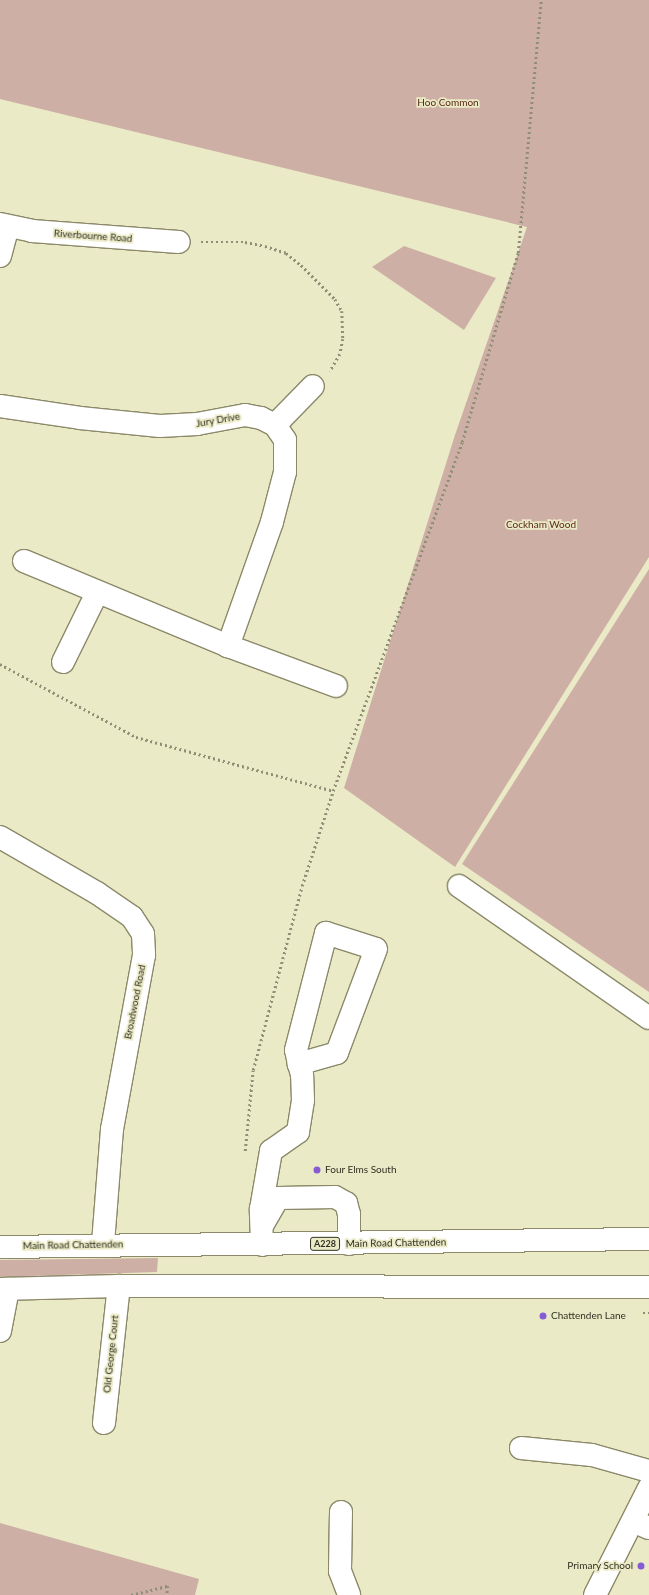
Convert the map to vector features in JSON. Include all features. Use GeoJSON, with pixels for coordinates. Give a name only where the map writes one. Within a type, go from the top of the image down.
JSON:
{"type":"FeatureCollection","features":[{"type":"Feature","properties":{"kind":"street","name":"Riverbourne Road"},"geometry":{"type":"LineString","coordinates":[[0,256],[4,226],[105,238],[179,242]]}},
{"type":"Feature","properties":{"kind":"street"},"geometry":{"type":"LineString","coordinates":[[228,646],[272,522],[285,472],[285,440],[275,425],[314,386]]}},
{"type":"Feature","properties":{"kind":"street","name":"Jury Drive"},"geometry":{"type":"LineString","coordinates":[[0,406],[80,418],[160,426],[197,424],[245,415],[261,418],[275,425]]}},
{"type":"Feature","properties":{"kind":"street"},"geometry":{"type":"LineString","coordinates":[[24,562],[228,646],[336,686]]}},
{"type":"Feature","properties":{"kind":"street"},"geometry":{"type":"LineString","coordinates":[[63,662],[97,593]]}},
{"type":"Feature","properties":{"kind":"street","name":"Broadwood Road"},"geometry":{"type":"LineString","coordinates":[[0,837],[97,893],[132,917],[143,934],[144,955],[112,1129],[103,1244]]}},
{"type":"Feature","properties":{"kind":"street"},"geometry":{"type":"LineString","coordinates":[[459,886],[649,1018]]}},
{"type":"Feature","properties":{"kind":"street"},"geometry":{"type":"LineString","coordinates":[[262,1236],[261,1209],[271,1151],[298,1132],[303,1100],[296,1050],[326,933],[376,949],[337,1053],[299,1064]]}},
{"type":"Feature","properties":{"kind":"street"},"geometry":{"type":"LineString","coordinates":[[262,1236],[278,1198],[335,1197],[346,1203],[349,1214],[349,1244]]}},
{"type":"Feature","properties":{"kind":"street","name":"Main Road Chattenden"},"geometry":{"type":"LineString","coordinates":[[0,1247],[103,1244],[262,1236],[349,1244],[649,1239]]}},
{"type":"Feature","properties":{"kind":"street"},"geometry":{"type":"LineString","coordinates":[[0,1331],[4,1289],[119,1286],[649,1287]]}},
{"type":"Feature","properties":{"kind":"street","name":"Old George Court"},"geometry":{"type":"LineString","coordinates":[[104,1423],[119,1286]]}},
{"type":"Feature","properties":{"kind":"street"},"geometry":{"type":"LineString","coordinates":[[522,1448],[592,1455],[649,1471]]}},
{"type":"Feature","properties":{"kind":"street"},"geometry":{"type":"LineString","coordinates":[[595,1595],[641,1525],[649,1488]]}},
{"type":"Feature","properties":{"kind":"street"},"geometry":{"type":"LineString","coordinates":[[341,1512],[340,1571],[349,1595]]}},
{"type":"Feature","properties":{"kind":"path"},"geometry":{"type":"LineString","coordinates":[[245,1158],[253,1070],[302,886],[333,791],[462,442],[518,253],[541,0]]}},
{"type":"Feature","properties":{"kind":"path"},"geometry":{"type":"LineString","coordinates":[[179,242],[245,242],[286,253],[302,265],[335,299],[342,311],[344,323],[340,354],[331,371],[314,386]]}},
{"type":"Feature","properties":{"kind":"path"},"geometry":{"type":"LineString","coordinates":[[0,664],[136,737],[333,791]]}},
{"type":"Feature","properties":{"kind":"path"},"geometry":{"type":"LineString","coordinates":[[131,1595],[168,1586],[167,1595]]}},
{"type":"Feature","properties":{"kind":"green space"},"geometry":{"type":"Polygon","coordinates":[[[0,0],[649,0],[649,557],[455,867],[344,788],[455,435],[527,227],[0,99],[0,0]]]}},
{"type":"Feature","properties":{"kind":"green space"},"geometry":{"type":"Polygon","coordinates":[[[404,246],[496,278],[464,330],[372,267],[404,246]]]}},
{"type":"Feature","properties":{"kind":"green space"},"geometry":{"type":"Polygon","coordinates":[[[649,569],[649,992],[462,864],[649,569]]]}},
{"type":"Feature","properties":{"kind":"green space"},"geometry":{"type":"Polygon","coordinates":[[[158,1258],[157,1272],[0,1277],[0,1260],[158,1258]]]}},
{"type":"Feature","properties":{"kind":"green space"},"geometry":{"type":"Polygon","coordinates":[[[0,1523],[199,1579],[195,1595],[0,1595],[0,1523]]]}},
{"type":"Feature","properties":{"kind":"place","name":"Four Elms South"},"geometry":{"type":"Point","coordinates":[317,1170]}},
{"type":"Feature","properties":{"kind":"place","name":"Chattenden Lane"},"geometry":{"type":"Point","coordinates":[543,1316]}},
{"type":"Feature","properties":{"kind":"place","name":"Primary School"},"geometry":{"type":"Point","coordinates":[641,1566]}},
{"type":"Feature","properties":{"kind":"park label","name":"Hoo Common"},"geometry":{"type":"Point","coordinates":[448,103]}},
{"type":"Feature","properties":{"kind":"park label","name":"Cockham Wood"},"geometry":{"type":"Point","coordinates":[541,525]}}]}
